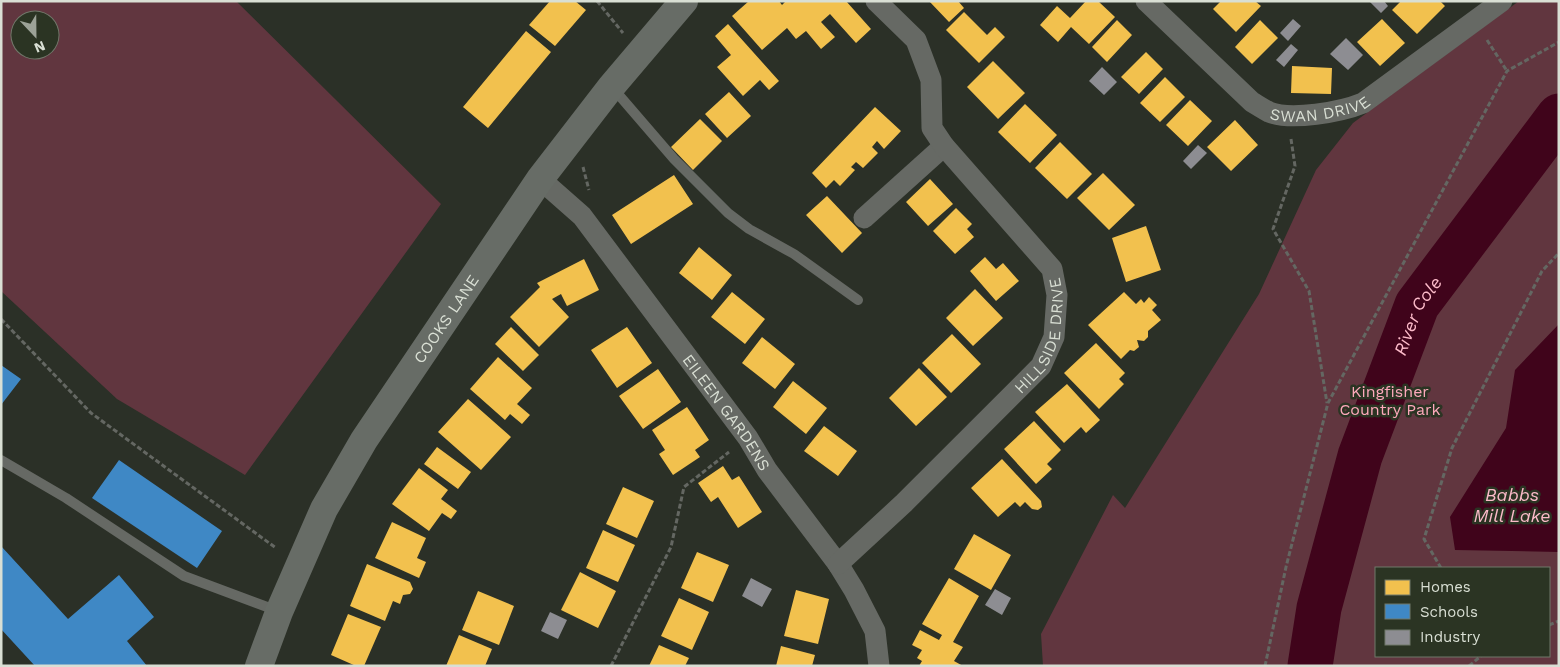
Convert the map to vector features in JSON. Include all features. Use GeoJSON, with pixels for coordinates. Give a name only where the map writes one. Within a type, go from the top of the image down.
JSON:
{"type":"FeatureCollection","features":[{"type":"Feature","properties":{"kind":"street","name":"COOKS LANE"},"geometry":{"type":"LineString","coordinates":[[259,666],[279,612],[324,509],[364,440],[540,179],[611,87],[684,1]]}},
{"type":"Feature","properties":{"kind":"street","name":"HILLSIDE DRIVE"},"geometry":{"type":"LineString","coordinates":[[838,564],[904,502],[1041,366],[1054,337],[1057,295],[1052,269],[944,146],[932,128],[931,80],[916,40],[876,1]]}},
{"type":"Feature","properties":{"kind":"street","name":"SWAN DRIVE"},"geometry":{"type":"LineString","coordinates":[[1146,1],[1252,102],[1270,113],[1287,114],[1322,114],[1346,110],[1362,103],[1502,1]]}},
{"type":"Feature","properties":{"kind":"street"},"geometry":{"type":"LineString","coordinates":[[864,218],[944,146]]}},
{"type":"Feature","properties":{"kind":"street","name":"EILEEN GARDENS"},"geometry":{"type":"LineString","coordinates":[[540,179],[582,216],[748,438],[767,470],[838,564],[875,631],[879,666]]}},
{"type":"Feature","properties":{"kind":"lane"},"geometry":{"type":"LineString","coordinates":[[611,87],[674,158],[728,213],[749,229],[794,254],[858,300]]}},
{"type":"Feature","properties":{"kind":"lane"},"geometry":{"type":"LineString","coordinates":[[1,460],[66,498],[184,576],[279,612]]}},
{"type":"Feature","properties":{"kind":"path"},"geometry":{"type":"LineString","coordinates":[[597,1],[627,36]]}},
{"type":"Feature","properties":{"kind":"path"},"geometry":{"type":"LineString","coordinates":[[1475,21],[1507,71]]}},
{"type":"Feature","properties":{"kind":"path"},"geometry":{"type":"LineString","coordinates":[[1265,666],[1286,567],[1328,403],[1507,71],[1559,42]]}},
{"type":"Feature","properties":{"kind":"path"},"geometry":{"type":"LineString","coordinates":[[1287,114],[1295,166],[1273,229],[1309,291],[1328,403]]}},
{"type":"Feature","properties":{"kind":"path"},"geometry":{"type":"LineString","coordinates":[[581,159],[593,207],[582,216]]}},
{"type":"Feature","properties":{"kind":"path"},"geometry":{"type":"LineString","coordinates":[[1440,567],[1424,539],[1452,448],[1542,271],[1559,253]]}},
{"type":"Feature","properties":{"kind":"path"},"geometry":{"type":"LineString","coordinates":[[1,320],[91,413],[276,548]]}},
{"type":"Feature","properties":{"kind":"path"},"geometry":{"type":"LineString","coordinates":[[610,666],[671,547],[684,487],[748,438]]}},
{"type":"Feature","properties":{"kind":"path"},"geometry":{"type":"LineString","coordinates":[[1469,666],[1480,657]]}},
{"type":"Feature","properties":{"kind":"green space"},"geometry":{"type":"Polygon","coordinates":[[[1,1],[236,1],[441,204],[245,475],[117,399],[1,291],[1,1]]]}},
{"type":"Feature","properties":{"kind":"green space","name":"Kingfisher Country Park"},"geometry":{"type":"Polygon","coordinates":[[[1519,1],[1559,1],[1559,666],[1043,666],[1041,634],[1113,495],[1125,508],[1259,294],[1316,170],[1353,123],[1519,1]]]}},
{"type":"Feature","properties":{"kind":"water","name":"Babbs Mill Lake"},"geometry":{"type":"Polygon","coordinates":[[[1559,324],[1559,552],[1455,550],[1450,517],[1506,428],[1515,370],[1559,324]]]}},
{"type":"Feature","properties":{"kind":"building: Homes"},"geometry":{"type":"Polygon","coordinates":[[[550,1],[575,1],[586,10],[555,46],[529,25],[550,1]]]}},
{"type":"Feature","properties":{"kind":"building: Homes"},"geometry":{"type":"Polygon","coordinates":[[[749,1],[779,1],[782,5],[786,1],[846,1],[871,29],[856,43],[830,14],[821,22],[835,37],[821,49],[806,31],[796,39],[787,28],[762,50],[732,16],[749,1]]]}},
{"type":"Feature","properties":{"kind":"building: Homes"},"geometry":{"type":"Polygon","coordinates":[[[929,1],[958,1],[964,8],[949,22],[929,1]]]}},
{"type":"Feature","properties":{"kind":"building: Homes"},"geometry":{"type":"Polygon","coordinates":[[[1086,1],[1098,1],[1115,17],[1089,44],[1071,27],[1058,42],[1040,25],[1057,6],[1070,18],[1086,1]]]}},
{"type":"Feature","properties":{"kind":"building: Homes"},"geometry":{"type":"Polygon","coordinates":[[[1221,1],[1255,1],[1261,6],[1236,32],[1213,9],[1221,1]]]}},
{"type":"Feature","properties":{"kind":"building: Homes"},"geometry":{"type":"Polygon","coordinates":[[[1401,1],[1440,1],[1445,6],[1417,34],[1392,10],[1401,1]]]}},
{"type":"Feature","properties":{"kind":"building: Homes"},"geometry":{"type":"Polygon","coordinates":[[[964,12],[987,35],[995,27],[1005,37],[979,63],[946,30],[964,12]]]}},
{"type":"Feature","properties":{"kind":"building: Homes"},"geometry":{"type":"Polygon","coordinates":[[[1382,19],[1405,43],[1380,66],[1357,42],[1382,19]]]}},
{"type":"Feature","properties":{"kind":"building: Homes"},"geometry":{"type":"Polygon","coordinates":[[[1117,20],[1132,35],[1107,62],[1092,47],[1117,20]]]}},
{"type":"Feature","properties":{"kind":"building: Homes"},"geometry":{"type":"Polygon","coordinates":[[[1260,20],[1278,38],[1252,64],[1235,47],[1260,20]]]}},
{"type":"Feature","properties":{"kind":"building: Homes"},"geometry":{"type":"Polygon","coordinates":[[[728,24],[779,81],[769,90],[760,80],[743,96],[717,67],[731,55],[715,36],[728,24]]]}},
{"type":"Feature","properties":{"kind":"building: Homes"},"geometry":{"type":"Polygon","coordinates":[[[526,31],[551,52],[488,128],[463,107],[526,31]]]}},
{"type":"Feature","properties":{"kind":"building: Homes"},"geometry":{"type":"Polygon","coordinates":[[[1146,52],[1163,69],[1139,94],[1121,77],[1146,52]]]}},
{"type":"Feature","properties":{"kind":"building: Homes"},"geometry":{"type":"Polygon","coordinates":[[[993,61],[1025,93],[998,119],[967,87],[993,61]]]}},
{"type":"Feature","properties":{"kind":"building: Homes"},"geometry":{"type":"Polygon","coordinates":[[[1292,66],[1332,68],[1331,94],[1291,93],[1292,66]]]}},
{"type":"Feature","properties":{"kind":"building: Homes"},"geometry":{"type":"Polygon","coordinates":[[[1165,77],[1185,97],[1160,122],[1140,103],[1165,77]]]}},
{"type":"Feature","properties":{"kind":"building: Homes"},"geometry":{"type":"Polygon","coordinates":[[[729,92],[751,116],[727,138],[705,114],[729,92]]]}},
{"type":"Feature","properties":{"kind":"building: Homes"},"geometry":{"type":"Polygon","coordinates":[[[1190,100],[1212,121],[1188,146],[1166,125],[1190,100]]]}},
{"type":"Feature","properties":{"kind":"building: Homes"},"geometry":{"type":"Polygon","coordinates":[[[1025,104],[1057,135],[1030,163],[998,132],[1025,104]]]}},
{"type":"Feature","properties":{"kind":"building: Homes"},"geometry":{"type":"Polygon","coordinates":[[[875,107],[901,131],[884,149],[877,141],[872,147],[878,153],[863,168],[856,162],[851,167],[855,170],[840,186],[834,180],[826,188],[812,173],[875,107]]]}},
{"type":"Feature","properties":{"kind":"building: Homes"},"geometry":{"type":"Polygon","coordinates":[[[700,119],[722,141],[693,170],[671,147],[700,119]]]}},
{"type":"Feature","properties":{"kind":"building: Homes"},"geometry":{"type":"Polygon","coordinates":[[[1235,120],[1258,145],[1231,171],[1207,147],[1235,120]]]}},
{"type":"Feature","properties":{"kind":"building: Homes"},"geometry":{"type":"Polygon","coordinates":[[[1060,142],[1092,174],[1067,199],[1035,168],[1060,142]]]}},
{"type":"Feature","properties":{"kind":"building: Homes"},"geometry":{"type":"Polygon","coordinates":[[[1103,173],[1135,205],[1109,230],[1077,198],[1103,173]]]}},
{"type":"Feature","properties":{"kind":"building: Homes"},"geometry":{"type":"Polygon","coordinates":[[[674,175],[693,204],[631,244],[612,215],[674,175]]]}},
{"type":"Feature","properties":{"kind":"building: Homes"},"geometry":{"type":"Polygon","coordinates":[[[930,179],[953,204],[928,226],[906,202],[930,179]]]}},
{"type":"Feature","properties":{"kind":"building: Homes"},"geometry":{"type":"Polygon","coordinates":[[[827,196],[862,233],[842,253],[806,215],[827,196]]]}},
{"type":"Feature","properties":{"kind":"building: Homes"},"geometry":{"type":"Polygon","coordinates":[[[956,208],[972,224],[967,229],[974,237],[955,254],[933,231],[956,208]]]}},
{"type":"Feature","properties":{"kind":"building: Homes"},"geometry":{"type":"Polygon","coordinates":[[[1146,226],[1161,270],[1126,282],[1112,238],[1146,226]]]}},
{"type":"Feature","properties":{"kind":"building: Homes"},"geometry":{"type":"Polygon","coordinates":[[[699,247],[732,275],[712,300],[679,273],[699,247]]]}},
{"type":"Feature","properties":{"kind":"building: Homes"},"geometry":{"type":"Polygon","coordinates":[[[985,257],[996,269],[1003,263],[1019,281],[996,301],[970,271],[985,257]]]}},
{"type":"Feature","properties":{"kind":"building: Homes"},"geometry":{"type":"Polygon","coordinates":[[[584,259],[599,290],[567,306],[561,294],[552,299],[569,317],[539,347],[510,317],[540,287],[537,283],[584,259]]]}},
{"type":"Feature","properties":{"kind":"building: Homes"},"geometry":{"type":"Polygon","coordinates":[[[975,289],[1003,318],[973,346],[946,318],[975,289]]]}},
{"type":"Feature","properties":{"kind":"building: Homes"},"geometry":{"type":"Polygon","coordinates":[[[732,292],[765,319],[745,344],[711,317],[732,292]]]}},
{"type":"Feature","properties":{"kind":"building: Homes"},"geometry":{"type":"Polygon","coordinates":[[[1124,292],[1136,304],[1141,299],[1144,303],[1149,297],[1157,305],[1152,310],[1161,320],[1148,331],[1148,337],[1144,341],[1137,340],[1139,347],[1134,351],[1130,350],[1121,359],[1088,325],[1124,292]]]}},
{"type":"Feature","properties":{"kind":"building: Homes"},"geometry":{"type":"Polygon","coordinates":[[[511,327],[539,355],[523,371],[495,344],[511,327]]]}},
{"type":"Feature","properties":{"kind":"building: Homes"},"geometry":{"type":"Polygon","coordinates":[[[627,327],[652,363],[617,388],[591,350],[627,327]]]}},
{"type":"Feature","properties":{"kind":"building: Homes"},"geometry":{"type":"Polygon","coordinates":[[[952,334],[981,364],[951,393],[922,363],[952,334]]]}},
{"type":"Feature","properties":{"kind":"building: Homes"},"geometry":{"type":"Polygon","coordinates":[[[762,337],[795,364],[775,389],[742,363],[762,337]]]}},
{"type":"Feature","properties":{"kind":"building: Homes"},"geometry":{"type":"Polygon","coordinates":[[[1096,343],[1125,373],[1119,379],[1124,384],[1099,409],[1064,373],[1096,343]]]}},
{"type":"Feature","properties":{"kind":"building: Homes"},"geometry":{"type":"Polygon","coordinates":[[[498,357],[532,388],[517,404],[530,415],[522,424],[510,414],[505,420],[470,389],[498,357]]]}},
{"type":"Feature","properties":{"kind":"building: Homes"},"geometry":{"type":"Polygon","coordinates":[[[919,368],[947,397],[916,426],[889,398],[919,368]]]}},
{"type":"Feature","properties":{"kind":"building: Homes"},"geometry":{"type":"Polygon","coordinates":[[[658,369],[681,402],[643,429],[619,396],[658,369]]]}},
{"type":"Feature","properties":{"kind":"building: Homes"},"geometry":{"type":"Polygon","coordinates":[[[793,381],[827,408],[806,434],[773,407],[793,381]]]}},
{"type":"Feature","properties":{"kind":"building: Homes"},"geometry":{"type":"Polygon","coordinates":[[[1067,384],[1100,420],[1086,433],[1081,427],[1064,443],[1035,412],[1067,384]]]}},
{"type":"Feature","properties":{"kind":"building: Homes"},"geometry":{"type":"Polygon","coordinates":[[[468,399],[511,437],[481,470],[438,432],[468,399]]]}},
{"type":"Feature","properties":{"kind":"building: Homes"},"geometry":{"type":"Polygon","coordinates":[[[687,407],[709,440],[695,450],[700,457],[673,475],[659,454],[665,450],[652,430],[687,407]]]}},
{"type":"Feature","properties":{"kind":"building: Homes"},"geometry":{"type":"Polygon","coordinates":[[[1034,421],[1061,450],[1047,464],[1052,469],[1036,484],[1004,449],[1034,421]]]}},
{"type":"Feature","properties":{"kind":"building: Homes"},"geometry":{"type":"Polygon","coordinates":[[[824,426],[857,451],[838,476],[804,451],[824,426]]]}},
{"type":"Feature","properties":{"kind":"building: Homes"},"geometry":{"type":"Polygon","coordinates":[[[437,447],[471,472],[458,489],[424,464],[437,447]]]}},
{"type":"Feature","properties":{"kind":"building: Homes"},"geometry":{"type":"Polygon","coordinates":[[[1002,459],[1041,501],[1042,507],[1038,510],[1032,509],[1025,502],[1020,507],[1015,502],[998,517],[971,488],[1002,459]]]}},
{"type":"Feature","properties":{"kind":"building: Homes"},"geometry":{"type":"Polygon","coordinates":[[[723,466],[732,480],[739,476],[762,512],[738,528],[718,497],[711,502],[698,483],[723,466]]]}},
{"type":"Feature","properties":{"kind":"building: Homes"},"geometry":{"type":"Polygon","coordinates":[[[419,468],[448,490],[441,499],[457,511],[451,519],[442,513],[429,531],[392,504],[419,468]]]}},
{"type":"Feature","properties":{"kind":"building: Homes"},"geometry":{"type":"Polygon","coordinates":[[[623,487],[654,501],[637,538],[606,524],[623,487]]]}},
{"type":"Feature","properties":{"kind":"building: Homes"},"geometry":{"type":"Polygon","coordinates":[[[392,522],[426,538],[417,558],[426,562],[419,578],[375,558],[392,522]]]}},
{"type":"Feature","properties":{"kind":"building: Homes"},"geometry":{"type":"Polygon","coordinates":[[[603,530],[635,545],[618,582],[586,568],[603,530]]]}},
{"type":"Feature","properties":{"kind":"building: Homes"},"geometry":{"type":"Polygon","coordinates":[[[974,534],[1011,555],[991,590],[954,569],[974,534]]]}},
{"type":"Feature","properties":{"kind":"building: Homes"},"geometry":{"type":"Polygon","coordinates":[[[697,552],[729,565],[713,602],[681,588],[697,552]]]}},
{"type":"Feature","properties":{"kind":"building: Homes"},"geometry":{"type":"Polygon","coordinates":[[[367,564],[410,582],[413,589],[410,594],[403,595],[400,604],[393,601],[385,621],[350,606],[367,564]]]}},
{"type":"Feature","properties":{"kind":"building: Homes"},"geometry":{"type":"Polygon","coordinates":[[[580,572],[616,591],[598,628],[561,610],[580,572]]]}},
{"type":"Feature","properties":{"kind":"building: Homes"},"geometry":{"type":"Polygon","coordinates":[[[949,578],[979,596],[953,642],[963,647],[954,661],[963,666],[919,666],[922,661],[917,658],[922,650],[912,645],[920,630],[939,640],[942,635],[922,624],[949,578]]]}},
{"type":"Feature","properties":{"kind":"building: Homes"},"geometry":{"type":"Polygon","coordinates":[[[796,590],[829,599],[818,644],[784,636],[796,590]]]}},
{"type":"Feature","properties":{"kind":"building: Homes"},"geometry":{"type":"Polygon","coordinates":[[[478,591],[514,606],[499,645],[462,630],[478,591]]]}},
{"type":"Feature","properties":{"kind":"building: Homes"},"geometry":{"type":"Polygon","coordinates":[[[679,598],[709,612],[692,650],[661,636],[679,598]]]}},
{"type":"Feature","properties":{"kind":"building: Homes"},"geometry":{"type":"Polygon","coordinates":[[[348,614],[381,627],[364,666],[356,666],[331,655],[348,614]]]}},
{"type":"Feature","properties":{"kind":"building: Homes"},"geometry":{"type":"Polygon","coordinates":[[[459,635],[492,649],[485,666],[446,666],[459,635]]]}},
{"type":"Feature","properties":{"kind":"building: Homes"},"geometry":{"type":"Polygon","coordinates":[[[659,645],[689,658],[685,666],[649,666],[659,645]]]}},
{"type":"Feature","properties":{"kind":"building: Homes"},"geometry":{"type":"Polygon","coordinates":[[[781,646],[815,655],[812,666],[776,666],[781,646]]]}},
{"type":"Feature","properties":{"kind":"building: Schools"},"geometry":{"type":"Polygon","coordinates":[[[1,365],[21,379],[1,405],[1,365]]]}},
{"type":"Feature","properties":{"kind":"building: Schools"},"geometry":{"type":"Polygon","coordinates":[[[119,460],[222,531],[197,568],[92,498],[119,460]]]}},
{"type":"Feature","properties":{"kind":"building: Schools"},"geometry":{"type":"Polygon","coordinates":[[[1,546],[68,619],[119,575],[154,617],[127,641],[147,666],[35,666],[1,629],[1,546]]]}},
{"type":"Feature","properties":{"kind":"building: Industry"},"geometry":{"type":"Polygon","coordinates":[[[1369,1],[1384,1],[1388,6],[1381,13],[1369,1]]]}},
{"type":"Feature","properties":{"kind":"building: Industry"},"geometry":{"type":"Polygon","coordinates":[[[1293,19],[1301,26],[1288,41],[1280,33],[1293,19]]]}},
{"type":"Feature","properties":{"kind":"building: Industry"},"geometry":{"type":"Polygon","coordinates":[[[1346,38],[1363,55],[1348,70],[1330,54],[1346,38]]]}},
{"type":"Feature","properties":{"kind":"building: Industry"},"geometry":{"type":"Polygon","coordinates":[[[1291,44],[1298,50],[1284,67],[1276,60],[1291,44]]]}},
{"type":"Feature","properties":{"kind":"building: Industry"},"geometry":{"type":"Polygon","coordinates":[[[1102,67],[1117,82],[1104,95],[1089,81],[1102,67]]]}},
{"type":"Feature","properties":{"kind":"building: Industry"},"geometry":{"type":"Polygon","coordinates":[[[1198,145],[1207,153],[1191,169],[1183,161],[1198,145]]]}},
{"type":"Feature","properties":{"kind":"building: Industry"},"geometry":{"type":"Polygon","coordinates":[[[751,578],[772,589],[762,607],[742,596],[751,578]]]}},
{"type":"Feature","properties":{"kind":"building: Industry"},"geometry":{"type":"Polygon","coordinates":[[[995,589],[1011,598],[1002,615],[985,605],[995,589]]]}},
{"type":"Feature","properties":{"kind":"building: Industry"},"geometry":{"type":"Polygon","coordinates":[[[550,612],[567,620],[558,639],[541,631],[550,612]]]}},
{"type":"Feature","properties":{"kind":"waterway","name":"River Cole"},"geometry":{"type":"LineString","coordinates":[[1310,666],[1319,608],[1360,456],[1417,305],[1559,116]]}}]}
